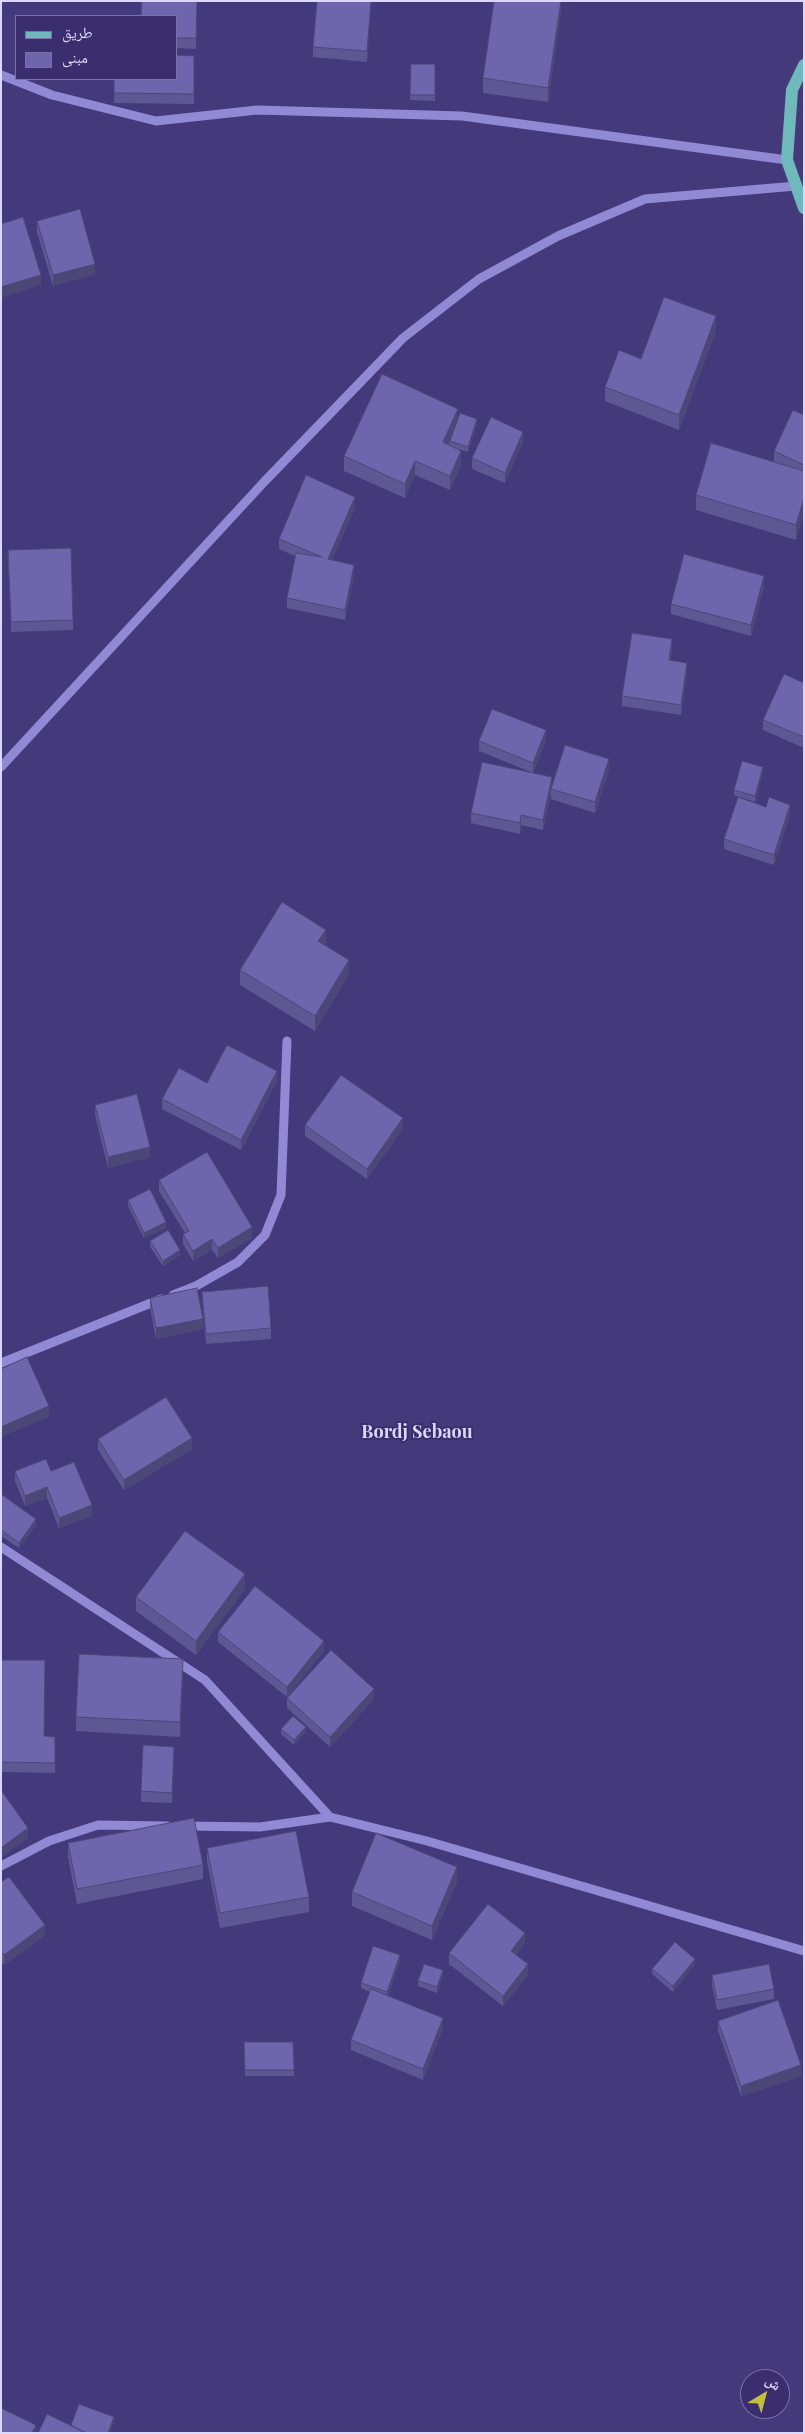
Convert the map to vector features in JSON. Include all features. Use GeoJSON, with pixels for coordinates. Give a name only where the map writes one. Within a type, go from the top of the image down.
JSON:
{"type":"FeatureCollection","features":[{"type":"Feature","properties":{"kind":"main road"},"geometry":{"type":"LineString","coordinates":[[804,65],[792,90],[786,160],[804,208]]}},
{"type":"Feature","properties":{"kind":"street"},"geometry":{"type":"LineString","coordinates":[[1,76],[52,95],[156,120],[257,110],[462,116],[786,160]]}},
{"type":"Feature","properties":{"kind":"street"},"geometry":{"type":"LineString","coordinates":[[1,767],[264,482],[404,338],[479,278],[558,236],[645,199],[796,186]]}},
{"type":"Feature","properties":{"kind":"street"},"geometry":{"type":"LineString","coordinates":[[1,1364],[196,1286],[238,1262],[265,1235],[280,1195],[287,1041]]}},
{"type":"Feature","properties":{"kind":"street"},"geometry":{"type":"LineString","coordinates":[[1,1547],[205,1680],[330,1816]]}},
{"type":"Feature","properties":{"kind":"street"},"geometry":{"type":"LineString","coordinates":[[1,1866],[49,1841],[98,1825],[260,1827],[330,1816],[428,1841],[804,1951]]}},
{"type":"Feature","properties":{"kind":"building"},"geometry":{"type":"Polygon","coordinates":[[[142,1],[197,1],[196,38],[178,38],[178,15],[141,15],[142,1]]]}},
{"type":"Feature","properties":{"kind":"building"},"geometry":{"type":"Polygon","coordinates":[[[317,1],[371,1],[367,51],[313,47],[317,1]]]}},
{"type":"Feature","properties":{"kind":"building"},"geometry":{"type":"Polygon","coordinates":[[[494,1],[561,1],[548,88],[483,78],[494,1]]]}},
{"type":"Feature","properties":{"kind":"building"},"geometry":{"type":"Polygon","coordinates":[[[178,55],[194,56],[194,94],[114,93],[114,80],[178,80],[178,55]]]}},
{"type":"Feature","properties":{"kind":"building"},"geometry":{"type":"Polygon","coordinates":[[[411,64],[435,64],[435,95],[410,95],[411,64]]]}},
{"type":"Feature","properties":{"kind":"building"},"geometry":{"type":"Polygon","coordinates":[[[80,209],[95,264],[53,275],[37,221],[80,209]]]}},
{"type":"Feature","properties":{"kind":"building"},"geometry":{"type":"Polygon","coordinates":[[[23,217],[41,275],[1,287],[1,224],[23,217]]]}},
{"type":"Feature","properties":{"kind":"building"},"geometry":{"type":"Polygon","coordinates":[[[664,297],[716,316],[679,415],[605,387],[619,350],[641,359],[664,297]]]}},
{"type":"Feature","properties":{"kind":"building"},"geometry":{"type":"Polygon","coordinates":[[[382,374],[458,409],[443,442],[461,451],[450,476],[415,461],[405,484],[344,456],[382,374]]]}},
{"type":"Feature","properties":{"kind":"building"},"geometry":{"type":"Polygon","coordinates":[[[793,410],[804,415],[804,465],[774,451],[793,410]]]}},
{"type":"Feature","properties":{"kind":"building"},"geometry":{"type":"Polygon","coordinates":[[[460,413],[477,419],[468,447],[450,441],[460,413]]]}},
{"type":"Feature","properties":{"kind":"building"},"geometry":{"type":"Polygon","coordinates":[[[491,417],[523,432],[505,473],[472,458],[491,417]]]}},
{"type":"Feature","properties":{"kind":"building"},"geometry":{"type":"Polygon","coordinates":[[[711,443],[804,471],[804,498],[796,525],[696,495],[711,443]]]}},
{"type":"Feature","properties":{"kind":"building"},"geometry":{"type":"Polygon","coordinates":[[[306,475],[355,497],[328,559],[354,565],[345,610],[287,598],[296,553],[322,557],[279,539],[306,475]]]}},
{"type":"Feature","properties":{"kind":"building"},"geometry":{"type":"Polygon","coordinates":[[[71,548],[73,620],[11,622],[8,550],[71,548]]]}},
{"type":"Feature","properties":{"kind":"building"},"geometry":{"type":"Polygon","coordinates":[[[684,554],[764,576],[751,625],[671,604],[684,554]]]}},
{"type":"Feature","properties":{"kind":"building"},"geometry":{"type":"Polygon","coordinates":[[[632,633],[672,639],[669,660],[687,663],[681,705],[622,696],[632,633]]]}},
{"type":"Feature","properties":{"kind":"building"},"geometry":{"type":"Polygon","coordinates":[[[784,674],[804,683],[804,737],[763,720],[784,674]]]}},
{"type":"Feature","properties":{"kind":"building"},"geometry":{"type":"Polygon","coordinates":[[[492,709],[546,730],[533,763],[479,741],[492,709]]]}},
{"type":"Feature","properties":{"kind":"building"},"geometry":{"type":"Polygon","coordinates":[[[565,745],[609,759],[595,802],[551,789],[565,745]]]}},
{"type":"Feature","properties":{"kind":"building"},"geometry":{"type":"Polygon","coordinates":[[[742,761],[763,767],[755,796],[734,790],[742,761]]]}},
{"type":"Feature","properties":{"kind":"building"},"geometry":{"type":"Polygon","coordinates":[[[482,762],[552,777],[543,820],[521,815],[520,823],[471,813],[482,762]]]}},
{"type":"Feature","properties":{"kind":"building"},"geometry":{"type":"Polygon","coordinates":[[[738,797],[766,807],[769,797],[790,805],[774,855],[724,839],[738,797]]]}},
{"type":"Feature","properties":{"kind":"building"},"geometry":{"type":"Polygon","coordinates":[[[282,902],[326,930],[318,941],[349,960],[315,1016],[240,970],[282,902]]]}},
{"type":"Feature","properties":{"kind":"building"},"geometry":{"type":"Polygon","coordinates":[[[227,1045],[277,1071],[241,1140],[162,1099],[179,1068],[207,1083],[227,1045]]]}},
{"type":"Feature","properties":{"kind":"building"},"geometry":{"type":"Polygon","coordinates":[[[341,1075],[403,1118],[367,1169],[305,1125],[341,1075]]]}},
{"type":"Feature","properties":{"kind":"building"},"geometry":{"type":"Polygon","coordinates":[[[137,1094],[150,1147],[108,1157],[95,1105],[137,1094]]]}},
{"type":"Feature","properties":{"kind":"building"},"geometry":{"type":"Polygon","coordinates":[[[207,1152],[252,1227],[218,1248],[212,1239],[193,1251],[183,1234],[189,1231],[159,1180],[207,1152]]]}},
{"type":"Feature","properties":{"kind":"building"},"geometry":{"type":"Polygon","coordinates":[[[150,1189],[166,1222],[144,1233],[128,1200],[150,1189]]]}},
{"type":"Feature","properties":{"kind":"building"},"geometry":{"type":"Polygon","coordinates":[[[168,1230],[180,1250],[163,1261],[150,1241],[168,1230]]]}},
{"type":"Feature","properties":{"kind":"building"},"geometry":{"type":"Polygon","coordinates":[[[268,1286],[271,1328],[206,1334],[202,1292],[268,1286]]]}},
{"type":"Feature","properties":{"kind":"building"},"geometry":{"type":"Polygon","coordinates":[[[197,1288],[203,1319],[156,1328],[150,1298],[197,1288]]]}},
{"type":"Feature","properties":{"kind":"building"},"geometry":{"type":"Polygon","coordinates":[[[27,1357],[49,1406],[1,1427],[1,1369],[27,1357]]]}},
{"type":"Feature","properties":{"kind":"building"},"geometry":{"type":"Polygon","coordinates":[[[166,1397],[192,1438],[124,1480],[98,1439],[166,1397]]]}},
{"type":"Feature","properties":{"kind":"building"},"geometry":{"type":"Polygon","coordinates":[[[46,1459],[51,1471],[74,1462],[92,1505],[59,1518],[47,1487],[25,1496],[15,1471],[46,1459]]]}},
{"type":"Feature","properties":{"kind":"building"},"geometry":{"type":"Polygon","coordinates":[[[1,1494],[36,1519],[19,1543],[1,1530],[1,1494]]]}},
{"type":"Feature","properties":{"kind":"building"},"geometry":{"type":"Polygon","coordinates":[[[185,1531],[245,1574],[196,1641],[136,1597],[185,1531]]]}},
{"type":"Feature","properties":{"kind":"building"},"geometry":{"type":"Polygon","coordinates":[[[255,1586],[324,1641],[287,1687],[218,1632],[255,1586]]]}},
{"type":"Feature","properties":{"kind":"building"},"geometry":{"type":"Polygon","coordinates":[[[331,1650],[374,1689],[330,1737],[287,1698],[331,1650]]]}},
{"type":"Feature","properties":{"kind":"building"},"geometry":{"type":"Polygon","coordinates":[[[79,1654],[183,1659],[180,1722],[76,1717],[79,1654]]]}},
{"type":"Feature","properties":{"kind":"building"},"geometry":{"type":"Polygon","coordinates":[[[1,1660],[45,1660],[44,1736],[55,1737],[55,1763],[1,1762],[1,1660]]]}},
{"type":"Feature","properties":{"kind":"building"},"geometry":{"type":"Polygon","coordinates":[[[293,1716],[306,1727],[294,1740],[281,1729],[293,1716]]]}},
{"type":"Feature","properties":{"kind":"building"},"geometry":{"type":"Polygon","coordinates":[[[143,1745],[174,1747],[172,1793],[141,1791],[143,1745]]]}},
{"type":"Feature","properties":{"kind":"building"},"geometry":{"type":"Polygon","coordinates":[[[1,1790],[28,1828],[1,1848],[1,1790]]]}},
{"type":"Feature","properties":{"kind":"building"},"geometry":{"type":"Polygon","coordinates":[[[194,1818],[203,1865],[77,1889],[68,1843],[194,1818]]]}},
{"type":"Feature","properties":{"kind":"building"},"geometry":{"type":"Polygon","coordinates":[[[296,1831],[309,1897],[220,1913],[207,1848],[296,1831]]]}},
{"type":"Feature","properties":{"kind":"building"},"geometry":{"type":"Polygon","coordinates":[[[376,1833],[457,1867],[432,1926],[352,1892],[376,1833]]]}},
{"type":"Feature","properties":{"kind":"building"},"geometry":{"type":"Polygon","coordinates":[[[9,1877],[45,1925],[4,1955],[1,1951],[1,1882],[9,1877]]]}},
{"type":"Feature","properties":{"kind":"building"},"geometry":{"type":"Polygon","coordinates":[[[488,1904],[525,1933],[511,1951],[528,1964],[503,1996],[449,1953],[488,1904]]]}},
{"type":"Feature","properties":{"kind":"building"},"geometry":{"type":"Polygon","coordinates":[[[675,1942],[695,1959],[673,1986],[652,1969],[675,1942]]]}},
{"type":"Feature","properties":{"kind":"building"},"geometry":{"type":"Polygon","coordinates":[[[373,1946],[400,1955],[387,1992],[361,1983],[373,1946]]]}},
{"type":"Feature","properties":{"kind":"building"},"geometry":{"type":"Polygon","coordinates":[[[424,1964],[443,1970],[437,1987],[418,1981],[424,1964]]]}},
{"type":"Feature","properties":{"kind":"building"},"geometry":{"type":"Polygon","coordinates":[[[769,1964],[774,1989],[717,2000],[712,1975],[769,1964]]]}},
{"type":"Feature","properties":{"kind":"building"},"geometry":{"type":"Polygon","coordinates":[[[371,1989],[443,2018],[423,2069],[351,2040],[371,1989]]]}},
{"type":"Feature","properties":{"kind":"building"},"geometry":{"type":"Polygon","coordinates":[[[778,2000],[801,2065],[741,2086],[718,2021],[778,2000]]]}},
{"type":"Feature","properties":{"kind":"building"},"geometry":{"type":"Polygon","coordinates":[[[244,2042],[293,2042],[294,2070],[245,2070],[244,2042]]]}},
{"type":"Feature","properties":{"kind":"building"},"geometry":{"type":"Polygon","coordinates":[[[79,2404],[114,2417],[108,2433],[86,2433],[71,2425],[79,2404]]]}},
{"type":"Feature","properties":{"kind":"building"},"geometry":{"type":"Polygon","coordinates":[[[1,2408],[36,2425],[32,2433],[1,2433],[1,2408]]]}},
{"type":"Feature","properties":{"kind":"building"},"geometry":{"type":"Polygon","coordinates":[[[47,2414],[86,2433],[38,2433],[47,2414]]]}},
{"type":"Feature","properties":{"kind":"district","name":"Bordj Sebaou"},"geometry":{"type":"Point","coordinates":[417,1432]}}]}
